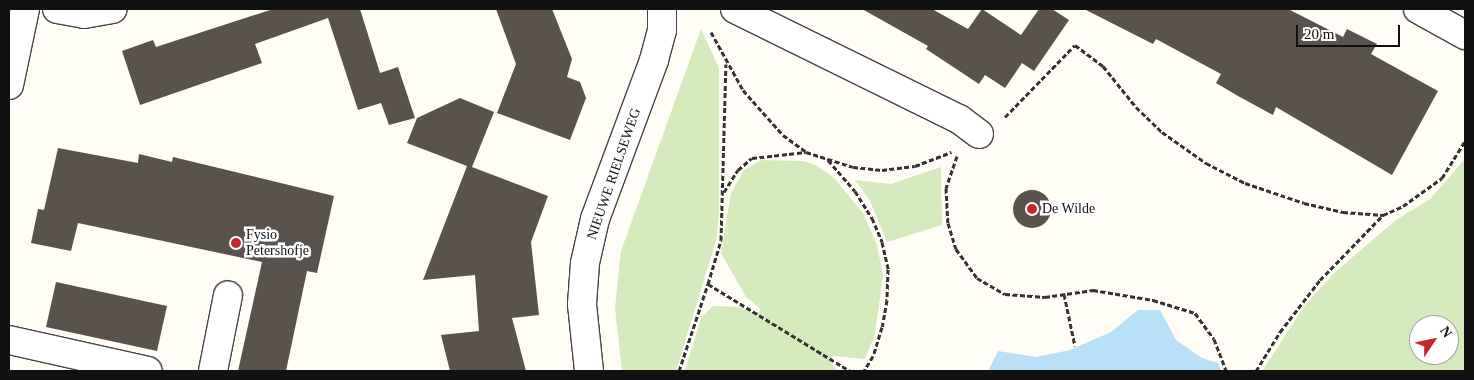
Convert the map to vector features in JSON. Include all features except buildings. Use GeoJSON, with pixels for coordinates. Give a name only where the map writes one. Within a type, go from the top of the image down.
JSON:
{"type":"FeatureCollection","features":[{"type":"Feature","properties":{"kind":"street"},"geometry":{"type":"LineString","coordinates":[[9,85],[25,9]]}},
{"type":"Feature","properties":{"kind":"street"},"geometry":{"type":"LineString","coordinates":[[57,9],[84,14],[113,9]]}},
{"type":"Feature","properties":{"kind":"street","name":"NIEUWE RIELSEWEG"},"geometry":{"type":"LineString","coordinates":[[589,371],[582,304],[585,263],[595,218],[654,60],[662,30],[662,9]]}},
{"type":"Feature","properties":{"kind":"street"},"geometry":{"type":"LineString","coordinates":[[735,9],[959,119],[970,140]]}},
{"type":"Feature","properties":{"kind":"street"},"geometry":{"type":"LineString","coordinates":[[1418,9],[1465,35]]}},
{"type":"Feature","properties":{"kind":"street"},"geometry":{"type":"LineString","coordinates":[[213,371],[228,295]]}},
{"type":"Feature","properties":{"kind":"street"},"geometry":{"type":"LineString","coordinates":[[9,340],[148,371]]}},
{"type":"Feature","properties":{"kind":"path"},"geometry":{"type":"LineString","coordinates":[[710,27],[726,63],[757,107],[783,136],[806,152],[853,167],[882,170],[915,166],[970,140],[997,124],[1034,91],[1075,45],[1103,66],[1136,107],[1162,132],[1206,163],[1245,183],[1304,203],[1343,212],[1383,215]]}},
{"type":"Feature","properties":{"kind":"path"},"geometry":{"type":"LineString","coordinates":[[679,371],[721,240],[724,192],[726,63]]}},
{"type":"Feature","properties":{"kind":"path"},"geometry":{"type":"LineString","coordinates":[[970,140],[946,188],[948,223],[956,249],[977,278],[1006,294],[1027,297],[1094,290],[1125,294],[1195,313],[1214,339],[1226,371]]}},
{"type":"Feature","properties":{"kind":"path"},"geometry":{"type":"LineString","coordinates":[[1256,371],[1280,332],[1320,280],[1383,215],[1404,206],[1442,178],[1465,141]]}},
{"type":"Feature","properties":{"kind":"path"},"geometry":{"type":"LineString","coordinates":[[724,192],[738,170],[752,158],[806,152]]}},
{"type":"Feature","properties":{"kind":"path"},"geometry":{"type":"LineString","coordinates":[[827,159],[855,191],[872,218],[882,242],[888,269],[887,300],[882,327],[873,356],[864,371]]}},
{"type":"Feature","properties":{"kind":"path"},"geometry":{"type":"LineString","coordinates":[[708,284],[756,310],[850,371]]}},
{"type":"Feature","properties":{"kind":"path"},"geometry":{"type":"LineString","coordinates":[[1064,294],[1075,346]]}},
{"type":"Feature","properties":{"kind":"green space"},"geometry":{"type":"Polygon","coordinates":[[[701,29],[719,68],[719,215],[716,241],[676,371],[622,371],[615,308],[621,251],[701,29]]]}},
{"type":"Feature","properties":{"kind":"green space"},"geometry":{"type":"Polygon","coordinates":[[[1465,159],[1465,371],[1262,371],[1305,305],[1335,272],[1396,220],[1430,199],[1465,159]]]}},
{"type":"Feature","properties":{"kind":"green space"},"geometry":{"type":"Polygon","coordinates":[[[762,160],[803,161],[816,165],[834,178],[863,213],[877,245],[883,275],[875,334],[865,359],[833,356],[830,362],[838,371],[685,371],[701,318],[713,306],[740,307],[756,315],[761,309],[746,297],[721,253],[731,193],[744,170],[762,160]]]}},
{"type":"Feature","properties":{"kind":"green space"},"geometry":{"type":"Polygon","coordinates":[[[941,167],[942,225],[887,242],[870,201],[855,180],[891,184],[941,167]]]}},
{"type":"Feature","properties":{"kind":"water"},"geometry":{"type":"Polygon","coordinates":[[[1138,310],[1160,310],[1176,340],[1202,358],[1218,363],[1221,371],[988,371],[998,351],[1036,357],[1070,350],[1111,332],[1138,310]]]}},
{"type":"Feature","properties":{"kind":"place","name":"De Wilde"},"geometry":{"type":"Point","coordinates":[1032,209]}},
{"type":"Feature","properties":{"kind":"place","name":"Fysio Petershofje"},"geometry":{"type":"Point","coordinates":[236,243]}}]}
